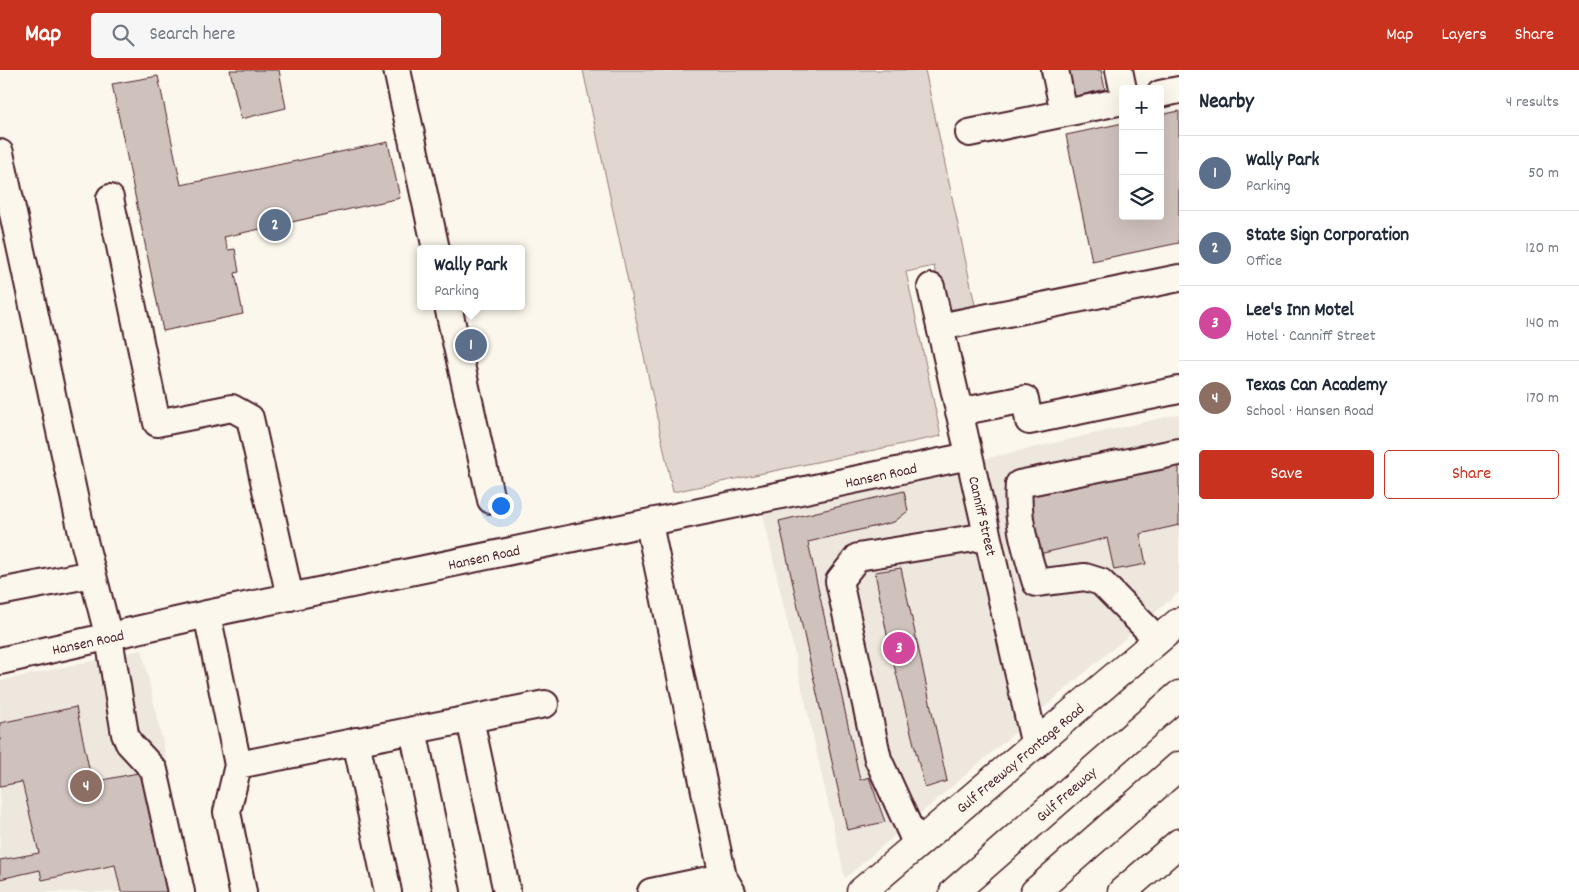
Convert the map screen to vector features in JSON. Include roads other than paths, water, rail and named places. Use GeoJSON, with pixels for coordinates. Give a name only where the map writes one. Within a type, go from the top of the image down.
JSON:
{"type":"FeatureCollection","features":[{"type":"Feature","properties":{"kind":"main road","name":"Gulf Freeway Frontage Road"},"geometry":{"type":"LineString","coordinates":[[861,892],[1179,622]]}},
{"type":"Feature","properties":{"kind":"main road","name":"Gulf Freeway"},"geometry":{"type":"LineString","coordinates":[[954,892],[1179,695]]}},
{"type":"Feature","properties":{"kind":"main road"},"geometry":{"type":"LineString","coordinates":[[1035,892],[1176,769]]}},
{"type":"Feature","properties":{"kind":"main road"},"geometry":{"type":"LineString","coordinates":[[1122,892],[1179,843]]}},
{"type":"Feature","properties":{"kind":"street"},"geometry":{"type":"LineString","coordinates":[[397,70],[435,245]]}},
{"type":"Feature","properties":{"kind":"street"},"geometry":{"type":"LineString","coordinates":[[1056,70],[1064,113]]}},
{"type":"Feature","properties":{"kind":"street"},"geometry":{"type":"LineString","coordinates":[[1119,70],[1122,85]]}},
{"type":"Feature","properties":{"kind":"street"},"geometry":{"type":"LineString","coordinates":[[1164,93],[1179,90]]}},
{"type":"Feature","properties":{"kind":"street"},"geometry":{"type":"LineString","coordinates":[[969,133],[1119,102]]}},
{"type":"Feature","properties":{"kind":"street"},"geometry":{"type":"LineString","coordinates":[[0,153],[92,574],[109,638],[125,734],[129,743],[154,770],[181,892]]}},
{"type":"Feature","properties":{"kind":"street"},"geometry":{"type":"LineString","coordinates":[[110,198],[157,423],[232,408],[250,418],[290,597]]}},
{"type":"Feature","properties":{"kind":"street"},"geometry":{"type":"LineString","coordinates":[[940,328],[1179,278]]}},
{"type":"Feature","properties":{"kind":"street","name":"Canniff Street"},"geometry":{"type":"LineString","coordinates":[[931,287],[1035,746]]}},
{"type":"Feature","properties":{"kind":"street"},"geometry":{"type":"LineString","coordinates":[[449,310],[491,500]]}},
{"type":"Feature","properties":{"kind":"street"},"geometry":{"type":"LineString","coordinates":[[959,412],[1025,399],[1029,421],[1179,390]]}},
{"type":"Feature","properties":{"kind":"street"},"geometry":{"type":"LineString","coordinates":[[1036,583],[1022,537],[1018,500],[1019,484],[1179,452]]}},
{"type":"Feature","properties":{"kind":"street","name":"Hansen Road"},"geometry":{"type":"LineString","coordinates":[[0,661],[109,638],[207,614],[649,524],[969,456]]}},
{"type":"Feature","properties":{"kind":"street"},"geometry":{"type":"LineString","coordinates":[[649,524],[727,884],[652,892]]}},
{"type":"Feature","properties":{"kind":"street"},"geometry":{"type":"LineString","coordinates":[[917,845],[878,759],[839,581],[858,557],[987,536]]}},
{"type":"Feature","properties":{"kind":"street"},"geometry":{"type":"LineString","coordinates":[[0,592],[92,574]]}},
{"type":"Feature","properties":{"kind":"street"},"geometry":{"type":"LineString","coordinates":[[1001,596],[1036,583],[1085,577],[1101,582],[1158,640]]}},
{"type":"Feature","properties":{"kind":"street"},"geometry":{"type":"LineString","coordinates":[[207,614],[238,765],[227,812],[243,892]]}},
{"type":"Feature","properties":{"kind":"street"},"geometry":{"type":"LineString","coordinates":[[238,765],[545,704]]}},
{"type":"Feature","properties":{"kind":"street"},"geometry":{"type":"LineString","coordinates":[[470,718],[506,892]]}},
{"type":"Feature","properties":{"kind":"street"},"geometry":{"type":"LineString","coordinates":[[413,730],[447,892]]}},
{"type":"Feature","properties":{"kind":"street"},"geometry":{"type":"LineString","coordinates":[[356,741],[388,892]]}},
{"type":"Feature","properties":{"kind":"place","name":"State Sign Corporation"},"geometry":{"type":"Point","coordinates":[275,225]}},
{"type":"Feature","properties":{"kind":"place","name":"Wally Park"},"geometry":{"type":"Point","coordinates":[471,345]}},
{"type":"Feature","properties":{"kind":"place","name":"Lee's Inn Motel"},"geometry":{"type":"Point","coordinates":[899,648]}},
{"type":"Feature","properties":{"kind":"place","name":"Texas Can Academy"},"geometry":{"type":"Point","coordinates":[86,786]}}]}
